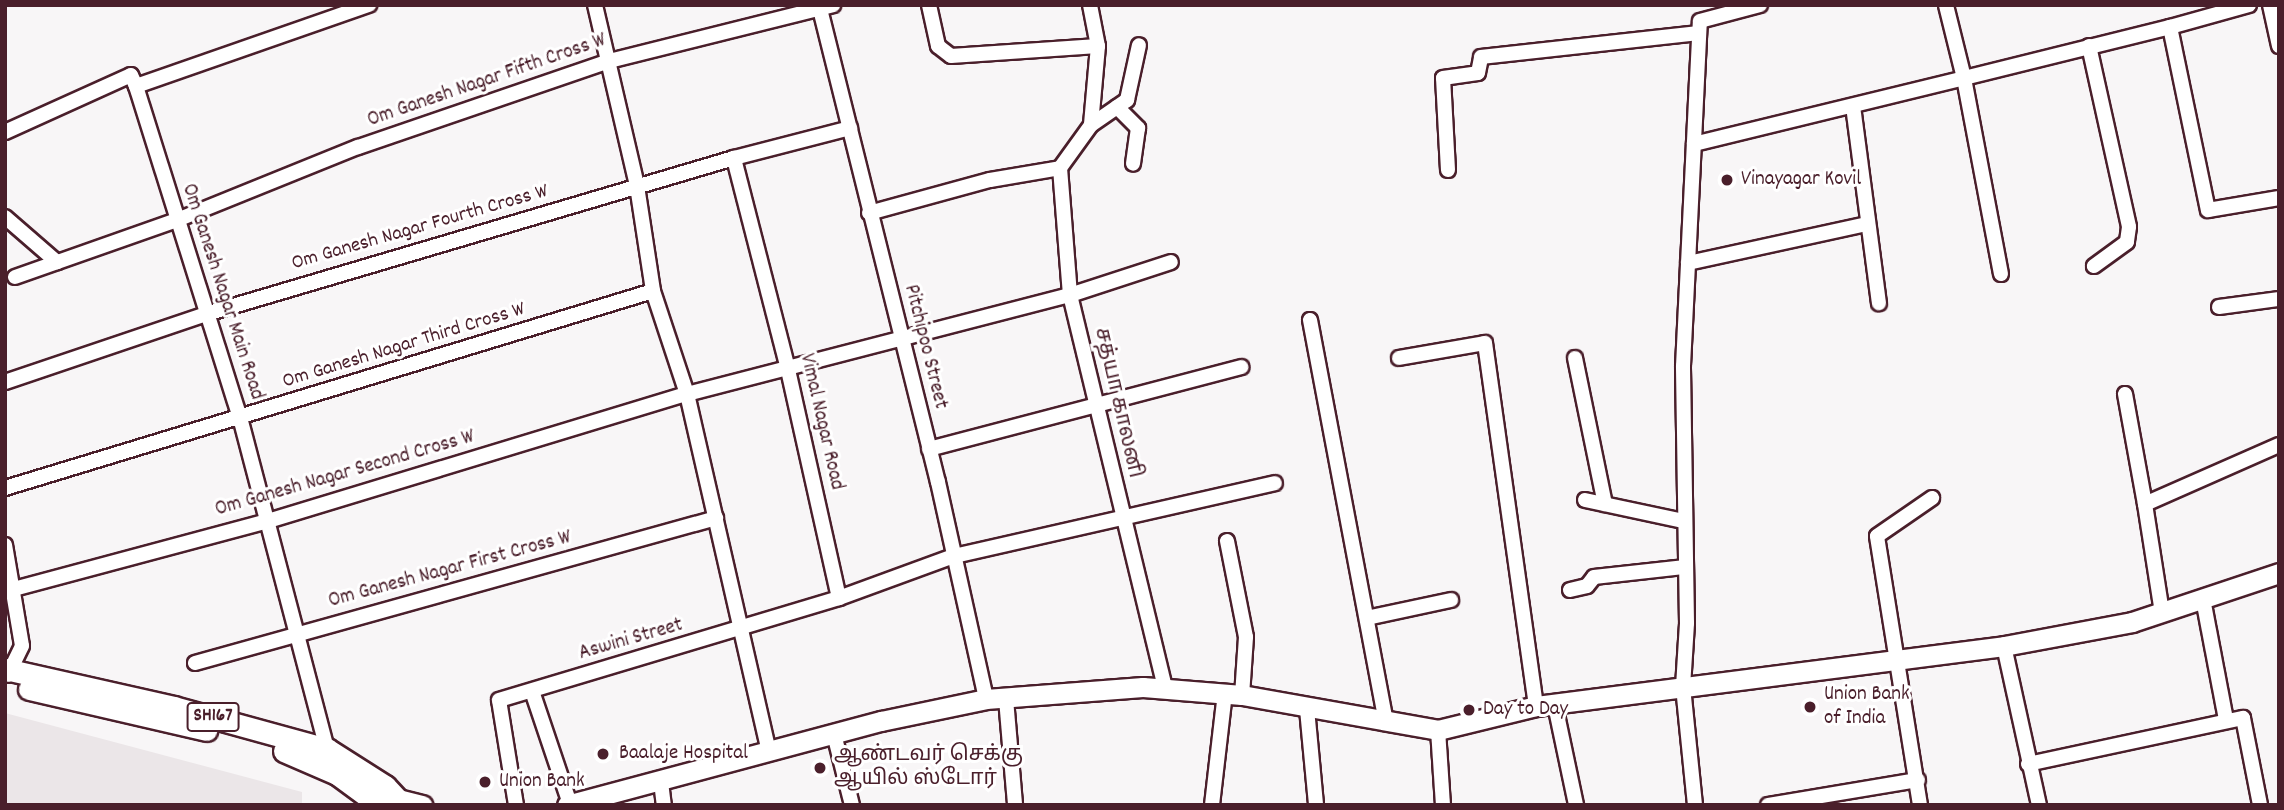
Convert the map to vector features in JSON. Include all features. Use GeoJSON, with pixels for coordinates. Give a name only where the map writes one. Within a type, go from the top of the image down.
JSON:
{"type":"FeatureCollection","features":[{"type":"Feature","properties":{"kind":"main road"},"geometry":{"type":"LineString","coordinates":[[568,805],[834,734],[986,699],[1165,689],[1233,694],[1438,730],[1545,706],[1901,662],[2004,646],[2162,612],[2279,573]]}},
{"type":"Feature","properties":{"kind":"main road","name":"SH167"},"geometry":{"type":"LineString","coordinates":[[7,675],[174,707],[327,749],[409,803]]}},
{"type":"Feature","properties":{"kind":"main road","name":"SH167"},"geometry":{"type":"LineString","coordinates":[[7,675],[306,758],[379,805]]}},
{"type":"Feature","properties":{"kind":"street"},"geometry":{"type":"LineString","coordinates":[[5,132],[131,75],[136,86],[369,5]]}},
{"type":"Feature","properties":{"kind":"street"},"geometry":{"type":"LineString","coordinates":[[595,5],[637,186],[653,291],[687,394],[769,753]]}},
{"type":"Feature","properties":{"kind":"street"},"geometry":{"type":"LineString","coordinates":[[929,5],[938,46],[951,56],[1098,46]]}},
{"type":"Feature","properties":{"kind":"street"},"geometry":{"type":"LineString","coordinates":[[1090,5],[1098,46],[1091,125]]}},
{"type":"Feature","properties":{"kind":"street"},"geometry":{"type":"LineString","coordinates":[[1695,805],[1682,687],[1687,623],[1683,521],[1688,263],[1699,33],[1700,21],[1760,5]]}},
{"type":"Feature","properties":{"kind":"street"},"geometry":{"type":"LineString","coordinates":[[1946,5],[1964,78],[2001,274]]}},
{"type":"Feature","properties":{"kind":"street"},"geometry":{"type":"LineString","coordinates":[[1694,144],[2170,27],[2249,5]]}},
{"type":"Feature","properties":{"kind":"street"},"geometry":{"type":"LineString","coordinates":[[2270,5],[2279,47]]}},
{"type":"Feature","properties":{"kind":"street","name":"Om Ganesh Nagar Fifth Cross W"},"geometry":{"type":"LineString","coordinates":[[15,277],[177,220],[358,147],[609,61],[824,6]]}},
{"type":"Feature","properties":{"kind":"street","name":"Pitchipoo Street"},"geometry":{"type":"LineString","coordinates":[[824,6],[869,213],[929,449],[986,699]]}},
{"type":"Feature","properties":{"kind":"street"},"geometry":{"type":"LineString","coordinates":[[2170,27],[2208,210],[2279,198]]}},
{"type":"Feature","properties":{"kind":"street"},"geometry":{"type":"LineString","coordinates":[[1448,170],[1443,78],[1478,73],[1481,57],[1699,33]]}},
{"type":"Feature","properties":{"kind":"street"},"geometry":{"type":"LineString","coordinates":[[869,213],[990,180],[1060,168],[1091,125],[1127,100],[1139,45]]}},
{"type":"Feature","properties":{"kind":"street"},"geometry":{"type":"LineString","coordinates":[[2089,46],[2129,227],[2127,242],[2094,266]]}},
{"type":"Feature","properties":{"kind":"street","name":"Om Ganesh Nagar Main Road"},"geometry":{"type":"LineString","coordinates":[[136,86],[240,418],[300,633],[327,749]]}},
{"type":"Feature","properties":{"kind":"street"},"geometry":{"type":"LineString","coordinates":[[1853,106],[1879,303]]}},
{"type":"Feature","properties":{"kind":"street"},"geometry":{"type":"LineString","coordinates":[[1117,107],[1138,128],[1133,164]]}},
{"type":"Feature","properties":{"kind":"street","name":"Om Ganesh Nagar Fourth Cross W"},"geometry":{"type":"LineString","coordinates":[[5,382],[206,314],[637,186],[850,128]]}},
{"type":"Feature","properties":{"kind":"street","name":"Vimal Nagar Road"},"geometry":{"type":"LineString","coordinates":[[734,158],[788,369],[839,598]]}},
{"type":"Feature","properties":{"kind":"street","name":"சத்யா காலனி"},"geometry":{"type":"LineString","coordinates":[[1060,168],[1070,295],[1165,689]]}},
{"type":"Feature","properties":{"kind":"street"},"geometry":{"type":"LineString","coordinates":[[5,217],[57,262]]}},
{"type":"Feature","properties":{"kind":"street"},"geometry":{"type":"LineString","coordinates":[[1688,263],[1867,224]]}},
{"type":"Feature","properties":{"kind":"street"},"geometry":{"type":"LineString","coordinates":[[901,336],[1070,295],[1171,262]]}},
{"type":"Feature","properties":{"kind":"street","name":"Om Ganesh Nagar Third Cross W"},"geometry":{"type":"LineString","coordinates":[[5,488],[653,291]]}},
{"type":"Feature","properties":{"kind":"street"},"geometry":{"type":"LineString","coordinates":[[2219,307],[2279,299]]}},
{"type":"Feature","properties":{"kind":"street"},"geometry":{"type":"LineString","coordinates":[[1310,320],[1386,722]]}},
{"type":"Feature","properties":{"kind":"street","name":"Om Ganesh Nagar Second Cross W"},"geometry":{"type":"LineString","coordinates":[[14,589],[268,521],[687,394],[788,369],[901,336]]}},
{"type":"Feature","properties":{"kind":"street"},"geometry":{"type":"LineString","coordinates":[[1399,358],[1485,343],[1545,706],[1576,805]]}},
{"type":"Feature","properties":{"kind":"street"},"geometry":{"type":"LineString","coordinates":[[1575,358],[1605,504]]}},
{"type":"Feature","properties":{"kind":"street"},"geometry":{"type":"LineString","coordinates":[[929,449],[1241,367]]}},
{"type":"Feature","properties":{"kind":"street"},"geometry":{"type":"LineString","coordinates":[[2124,394],[2162,612]]}},
{"type":"Feature","properties":{"kind":"street"},"geometry":{"type":"LineString","coordinates":[[2145,504],[2279,445]]}},
{"type":"Feature","properties":{"kind":"street"},"geometry":{"type":"LineString","coordinates":[[742,629],[839,598],[954,556],[1275,483]]}},
{"type":"Feature","properties":{"kind":"street"},"geometry":{"type":"LineString","coordinates":[[1920,805],[1901,662],[1877,536],[1931,498]]}},
{"type":"Feature","properties":{"kind":"street"},"geometry":{"type":"LineString","coordinates":[[1585,500],[1683,521]]}},
{"type":"Feature","properties":{"kind":"street","name":"Om Ganesh Nagar First Cross W"},"geometry":{"type":"LineString","coordinates":[[195,663],[716,518]]}},
{"type":"Feature","properties":{"kind":"street"},"geometry":{"type":"LineString","coordinates":[[1212,805],[1246,638],[1227,541]]}},
{"type":"Feature","properties":{"kind":"street"},"geometry":{"type":"LineString","coordinates":[[5,545],[22,646],[7,675]]}},
{"type":"Feature","properties":{"kind":"street"},"geometry":{"type":"LineString","coordinates":[[1570,590],[1587,586],[1594,578],[1685,567]]}},
{"type":"Feature","properties":{"kind":"street"},"geometry":{"type":"LineString","coordinates":[[2203,599],[2226,720]]}},
{"type":"Feature","properties":{"kind":"street"},"geometry":{"type":"LineString","coordinates":[[1367,618],[1451,600]]}},
{"type":"Feature","properties":{"kind":"street","name":"Aswini Street"},"geometry":{"type":"LineString","coordinates":[[516,805],[499,700],[742,629]]}},
{"type":"Feature","properties":{"kind":"street"},"geometry":{"type":"LineString","coordinates":[[2004,646],[2039,805]]}},
{"type":"Feature","properties":{"kind":"street"},"geometry":{"type":"LineString","coordinates":[[532,691],[568,805]]}},
{"type":"Feature","properties":{"kind":"street"},"geometry":{"type":"LineString","coordinates":[[1006,699],[1015,805]]}},
{"type":"Feature","properties":{"kind":"street"},"geometry":{"type":"LineString","coordinates":[[1307,709],[1315,805]]}},
{"type":"Feature","properties":{"kind":"street"},"geometry":{"type":"LineString","coordinates":[[2028,764],[2243,718],[2260,805]]}},
{"type":"Feature","properties":{"kind":"street"},"geometry":{"type":"LineString","coordinates":[[1438,730],[1443,805]]}},
{"type":"Feature","properties":{"kind":"street"},"geometry":{"type":"LineString","coordinates":[[834,734],[852,805]]}},
{"type":"Feature","properties":{"kind":"street"},"geometry":{"type":"LineString","coordinates":[[1768,805],[1918,780]]}},
{"type":"Feature","properties":{"kind":"street"},"geometry":{"type":"LineString","coordinates":[[661,782],[664,805]]}},
{"type":"Feature","properties":{"kind":"shaded area"},"geometry":{"type":"Polygon","coordinates":[[[5,713],[302,792],[302,805],[5,805],[5,713]]]}},
{"type":"Feature","properties":{"kind":"place","name":"Vinayagar Kovil"},"geometry":{"type":"Point","coordinates":[1727,180]}},
{"type":"Feature","properties":{"kind":"place","name":"Union Bank of India"},"geometry":{"type":"Point","coordinates":[1810,707]}},
{"type":"Feature","properties":{"kind":"place","name":"Day to Day"},"geometry":{"type":"Point","coordinates":[1469,710]}},
{"type":"Feature","properties":{"kind":"place","name":"Baalaje Hospital"},"geometry":{"type":"Point","coordinates":[603,754]}},
{"type":"Feature","properties":{"kind":"place","name":"ஆண்டவர் செக்கு ஆயில் ஸ்டோர்"},"geometry":{"type":"Point","coordinates":[820,768]}},
{"type":"Feature","properties":{"kind":"place","name":"Union Bank"},"geometry":{"type":"Point","coordinates":[485,782]}}]}
